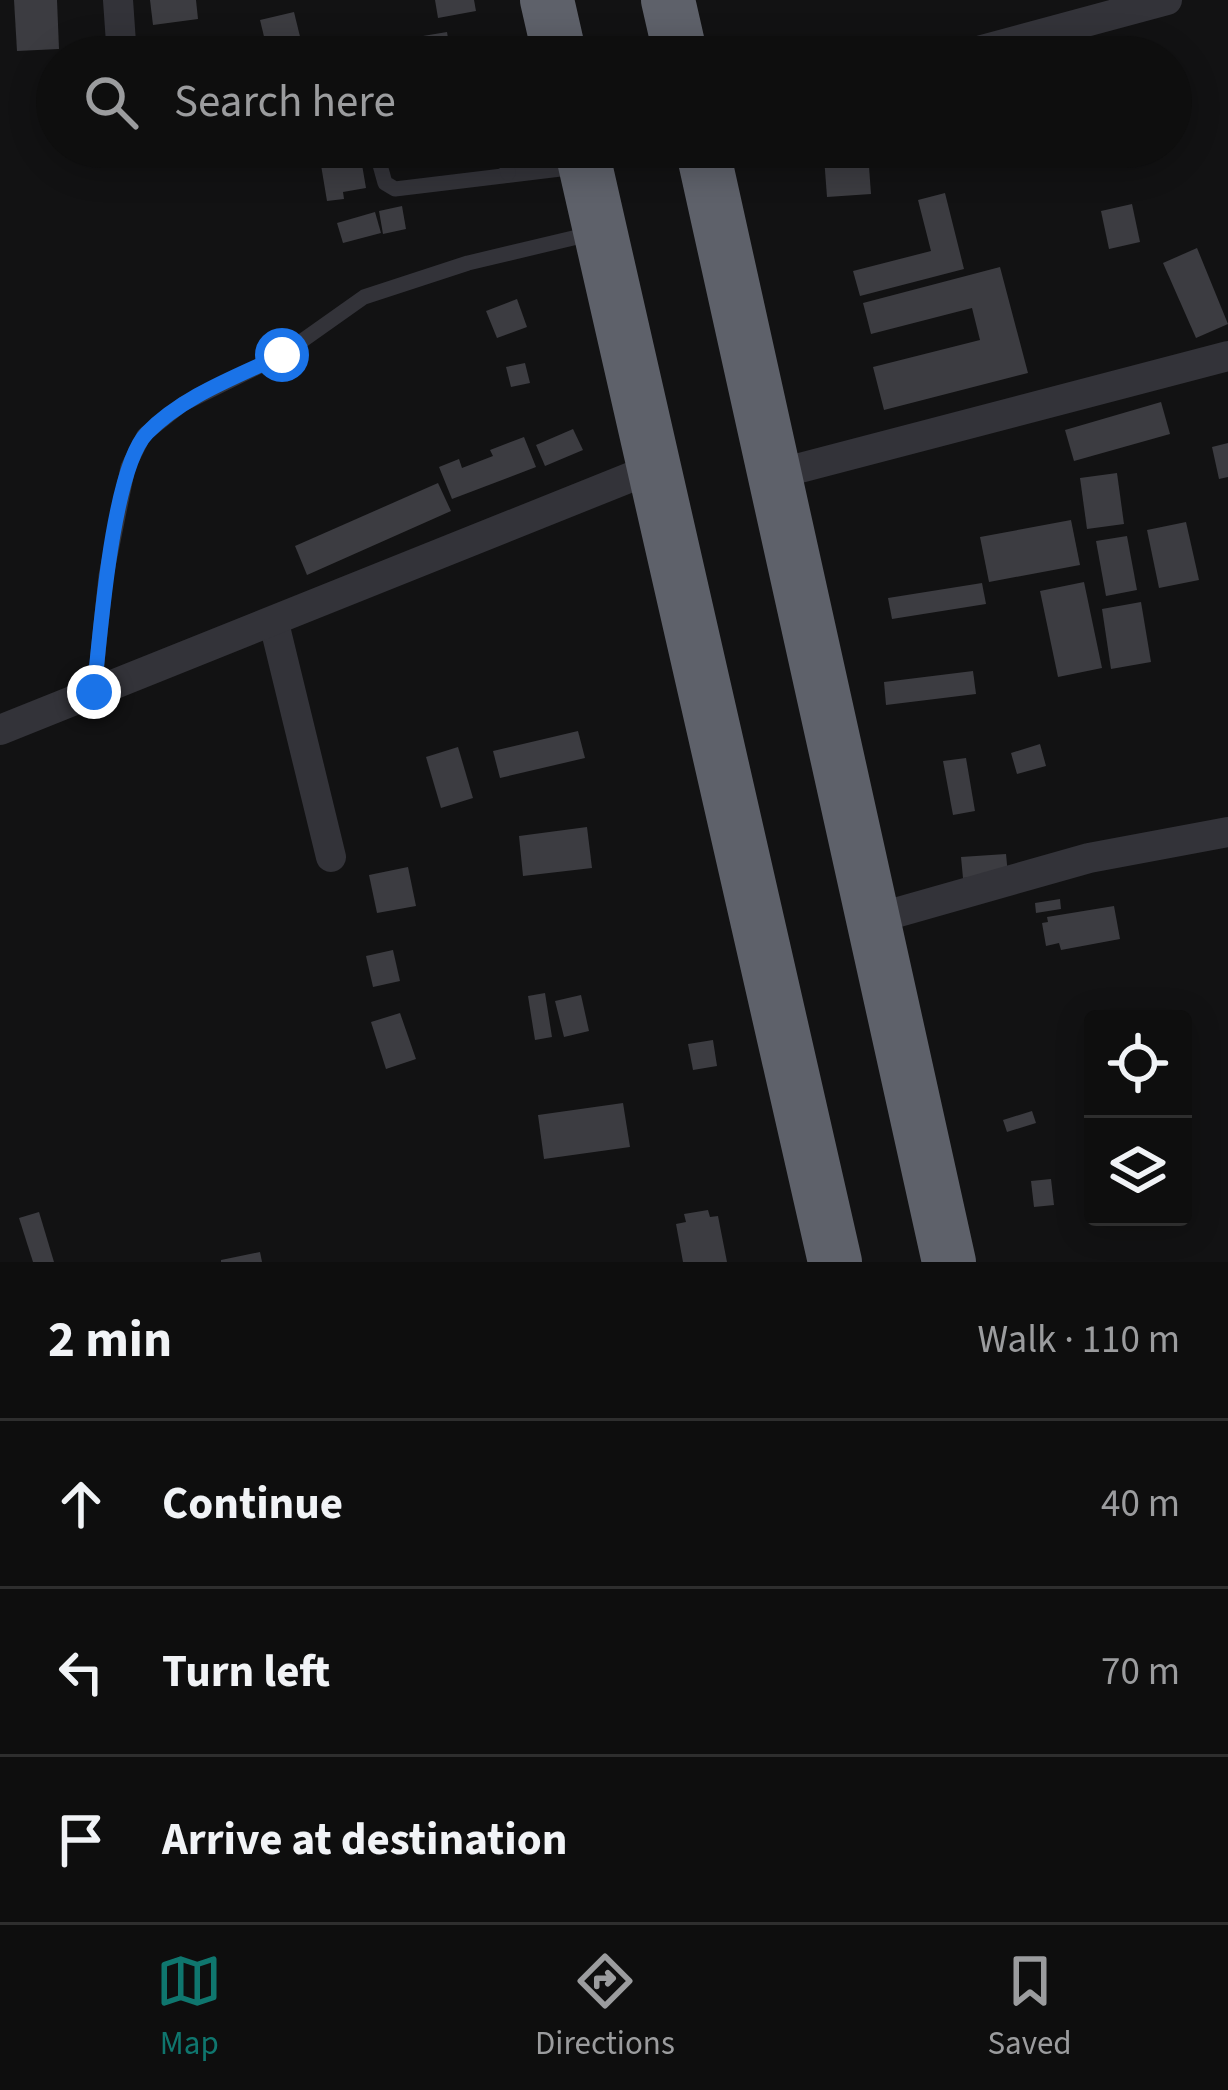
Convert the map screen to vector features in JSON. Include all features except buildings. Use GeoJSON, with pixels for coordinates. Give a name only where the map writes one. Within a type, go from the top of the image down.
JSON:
{"type":"FeatureCollection","features":[{"type":"Feature","properties":{"kind":"highway"},"geometry":{"type":"LineString","coordinates":[[547,0],[555,36]]}},
{"type":"Feature","properties":{"kind":"highway"},"geometry":{"type":"LineString","coordinates":[[668,0],[676,36]]}},
{"type":"Feature","properties":{"kind":"highway"},"geometry":{"type":"LineString","coordinates":[[586,168],[835,1262]]}},
{"type":"Feature","properties":{"kind":"highway"},"geometry":{"type":"LineString","coordinates":[[706,168],[949,1262]]}},
{"type":"Feature","properties":{"kind":"street"},"geometry":{"type":"LineString","coordinates":[[118,0],[121,36]]}},
{"type":"Feature","properties":{"kind":"street"},"geometry":{"type":"LineString","coordinates":[[1034,36],[1167,0]]}},
{"type":"Feature","properties":{"kind":"street"},"geometry":{"type":"LineString","coordinates":[[777,473],[1228,356]]}},
{"type":"Feature","properties":{"kind":"street"},"geometry":{"type":"LineString","coordinates":[[0,730],[656,467]]}},
{"type":"Feature","properties":{"kind":"street"},"geometry":{"type":"LineString","coordinates":[[274,623],[331,857]]}},
{"type":"Feature","properties":{"kind":"street"},"geometry":{"type":"LineString","coordinates":[[874,919],[1089,858],[1228,832]]}},
{"type":"Feature","properties":{"kind":"lane"},"geometry":{"type":"LineString","coordinates":[[381,168],[385,183],[408,190],[532,168]]}},
{"type":"Feature","properties":{"kind":"lane"},"geometry":{"type":"LineString","coordinates":[[507,168],[508,173]]}},
{"type":"Feature","properties":{"kind":"lane"},"geometry":{"type":"LineString","coordinates":[[94,692],[110,555],[128,467],[144,435],[183,404],[282,355],[364,297],[468,262],[601,232]]}},
{"type":"Feature","properties":{"kind":"route"},"geometry":{"type":"LineString","coordinates":[[94,692],[106,577],[128,467],[144,435],[183,404],[282,355]]}}]}
